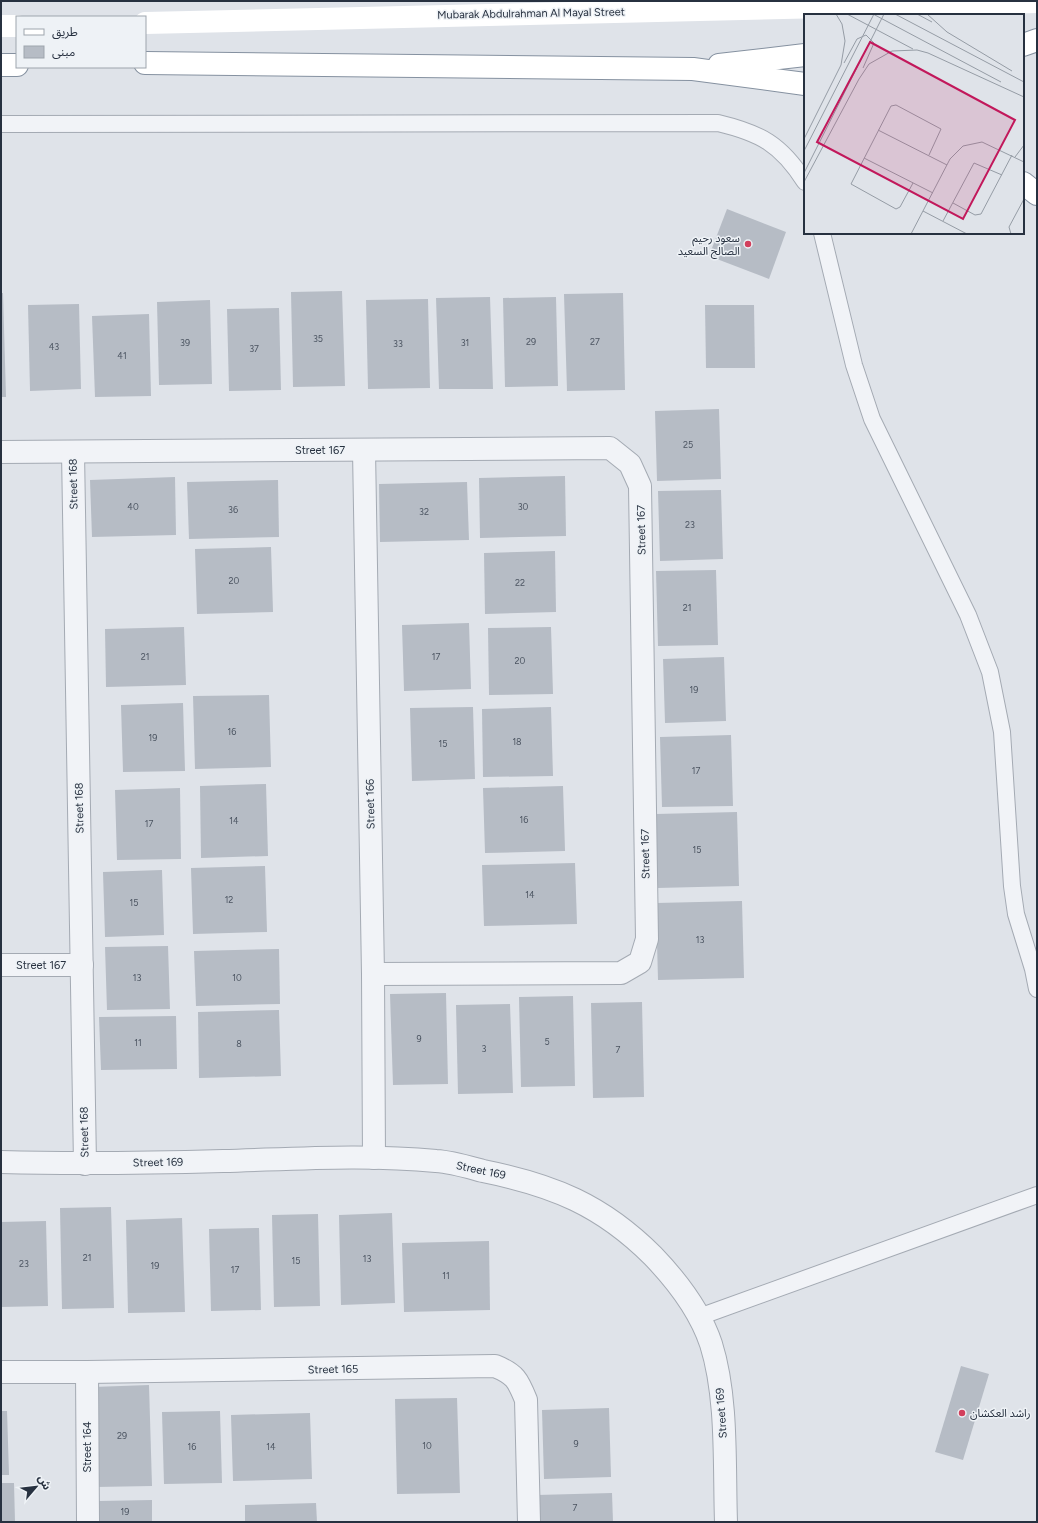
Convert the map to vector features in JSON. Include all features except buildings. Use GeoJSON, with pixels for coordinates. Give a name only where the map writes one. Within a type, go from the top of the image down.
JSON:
{"type":"FeatureCollection","features":[{"type":"Feature","properties":{"kind":"main road","name":"Mubarak Abdulrahman Al Mayal Street"},"geometry":{"type":"LineString","coordinates":[[146,23],[1037,2]]}},
{"type":"Feature","properties":{"kind":"main road"},"geometry":{"type":"LineString","coordinates":[[1,26],[16,26]]}},
{"type":"Feature","properties":{"kind":"main road"},"geometry":{"type":"LineString","coordinates":[[1024,46],[1037,40]]}},
{"type":"Feature","properties":{"kind":"main road"},"geometry":{"type":"LineString","coordinates":[[692,69],[804,54]]}},
{"type":"Feature","properties":{"kind":"main road"},"geometry":{"type":"LineString","coordinates":[[146,63],[692,69],[804,84]]}},
{"type":"Feature","properties":{"kind":"main road"},"geometry":{"type":"LineString","coordinates":[[1,65],[16,65]]}},
{"type":"Feature","properties":{"kind":"main road"},"geometry":{"type":"LineString","coordinates":[[1024,184],[1037,194]]}},
{"type":"Feature","properties":{"kind":"street","name":"Street 167"},"geometry":{"type":"LineString","coordinates":[[1,452],[610,448],[630,464],[640,486],[647,939],[640,962],[621,973],[373,974]]}},
{"type":"Feature","properties":{"kind":"street","name":"Street 166"},"geometry":{"type":"LineString","coordinates":[[364,450],[373,974],[374,1158]]}},
{"type":"Feature","properties":{"kind":"street","name":"Street 168"},"geometry":{"type":"LineString","coordinates":[[73,452],[85,1164]]}},
{"type":"Feature","properties":{"kind":"street","name":"Street 167"},"geometry":{"type":"LineString","coordinates":[[1,965],[82,964]]}},
{"type":"Feature","properties":{"kind":"street","name":"Street 169"},"geometry":{"type":"LineString","coordinates":[[1,1162],[85,1164],[374,1158],[438,1161],[532,1182],[567,1195],[617,1224],[640,1244],[661,1265],[682,1291],[699,1317],[711,1344],[721,1391],[726,1522]]}},
{"type":"Feature","properties":{"kind":"street","name":"Street 165"},"geometry":{"type":"LineString","coordinates":[[1,1372],[495,1366],[510,1372],[520,1384],[526,1400],[529,1522]]}},
{"type":"Feature","properties":{"kind":"street","name":"Street 164"},"geometry":{"type":"LineString","coordinates":[[87,1372],[88,1522]]}},
{"type":"Feature","properties":{"kind":"lane"},"geometry":{"type":"LineString","coordinates":[[1,124],[718,123],[746,130],[772,144],[794,165],[804,180]]}},
{"type":"Feature","properties":{"kind":"lane"},"geometry":{"type":"LineString","coordinates":[[822,234],[854,365],[872,418],[968,615],[990,672],[1002,732],[1012,886],[1016,914],[1033,969],[1037,989]]}},
{"type":"Feature","properties":{"kind":"lane"},"geometry":{"type":"LineString","coordinates":[[699,1317],[1037,1195]]}},
{"type":"Feature","properties":{"kind":"place","name":"سعود رحيم الصالح السعيد"},"geometry":{"type":"Point","coordinates":[748,244]}},
{"type":"Feature","properties":{"kind":"place","name":"راشد العكشان"},"geometry":{"type":"Point","coordinates":[962,1413]}}]}
